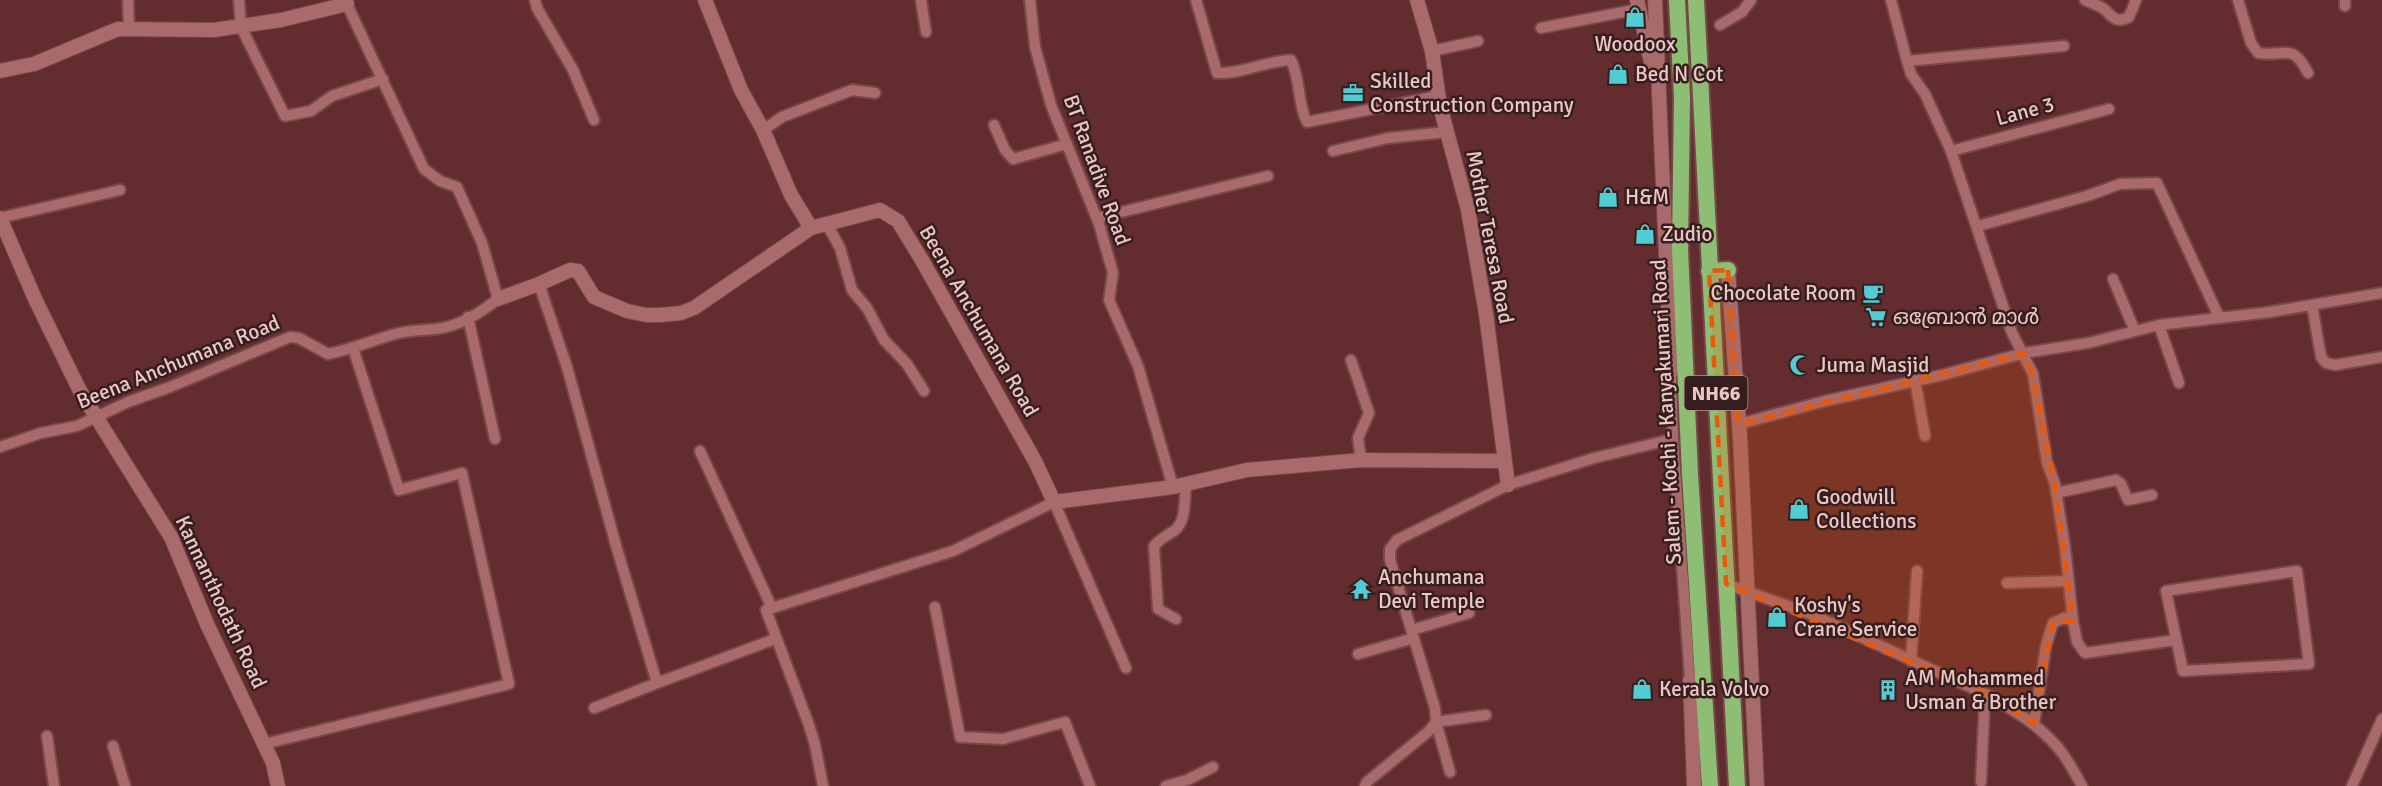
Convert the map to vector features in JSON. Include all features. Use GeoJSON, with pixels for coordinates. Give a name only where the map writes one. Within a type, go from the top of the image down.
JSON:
{"type":"FeatureCollection","features":[{"type":"Feature","properties":{"kind":"highway","name":"Salem - Kochi - Kanyakumari Road"},"geometry":{"type":"LineString","coordinates":[[1677,0],[1682,97],[1678,371],[1710,780]]}},
{"type":"Feature","properties":{"kind":"highway","name":"NH66"},"geometry":{"type":"LineString","coordinates":[[1696,0],[1737,779]]}},
{"type":"Feature","properties":{"kind":"highway"},"geometry":{"type":"LineString","coordinates":[[1709,271],[1728,270]]}},
{"type":"Feature","properties":{"kind":"highway"},"geometry":{"type":"LineString","coordinates":[[1710,780],[1737,779]]}},
{"type":"Feature","properties":{"kind":"street"},"geometry":{"type":"LineString","coordinates":[[128,0],[129,29]]}},
{"type":"Feature","properties":{"kind":"street"},"geometry":{"type":"LineString","coordinates":[[239,0],[241,27],[285,116],[311,111],[332,96],[383,79]]}},
{"type":"Feature","properties":{"kind":"street"},"geometry":{"type":"LineString","coordinates":[[535,0],[537,9],[573,70],[594,120]]}},
{"type":"Feature","properties":{"kind":"street"},"geometry":{"type":"LineString","coordinates":[[705,0],[741,90],[763,130],[791,195],[811,228]]}},
{"type":"Feature","properties":{"kind":"street"},"geometry":{"type":"LineString","coordinates":[[921,0],[926,32]]}},
{"type":"Feature","properties":{"kind":"street","name":"BT Ranadive Road"},"geometry":{"type":"LineString","coordinates":[[1030,0],[1035,46],[1052,105],[1097,218],[1113,273],[1109,300],[1138,366],[1179,485]]}},
{"type":"Feature","properties":{"kind":"street"},"geometry":{"type":"LineString","coordinates":[[1196,0],[1217,73],[1229,74],[1291,60],[1295,69],[1303,114],[1307,122],[1438,96]]}},
{"type":"Feature","properties":{"kind":"street","name":"Mother Teresa Road"},"geometry":{"type":"LineString","coordinates":[[1418,0],[1432,51],[1438,96],[1468,210],[1486,314],[1508,485]]}},
{"type":"Feature","properties":{"kind":"street"},"geometry":{"type":"LineString","coordinates":[[1655,0],[1678,371],[1673,438],[1690,680],[1694,786]]}},
{"type":"Feature","properties":{"kind":"street"},"geometry":{"type":"LineString","coordinates":[[1720,25],[1742,12],[1751,0]]}},
{"type":"Feature","properties":{"kind":"street"},"geometry":{"type":"LineString","coordinates":[[1891,0],[1911,74],[1925,94],[1951,151],[2012,333],[2033,374],[2047,462],[2056,493],[2077,642],[2085,653],[2176,640]]}},
{"type":"Feature","properties":{"kind":"street"},"geometry":{"type":"LineString","coordinates":[[2085,0],[2103,9],[2112,18],[2119,20],[2129,17],[2136,0]]}},
{"type":"Feature","properties":{"kind":"street"},"geometry":{"type":"LineString","coordinates":[[2238,0],[2251,43],[2258,53],[2292,53],[2301,59],[2308,73]]}},
{"type":"Feature","properties":{"kind":"street"},"geometry":{"type":"LineString","coordinates":[[0,71],[33,64],[118,29],[214,30],[241,27],[281,21],[346,2],[423,169],[440,181],[457,187],[482,243],[498,298]]}},
{"type":"Feature","properties":{"kind":"street"},"geometry":{"type":"LineString","coordinates":[[1541,28],[1638,4],[1659,93]]}},
{"type":"Feature","properties":{"kind":"street"},"geometry":{"type":"LineString","coordinates":[[1432,51],[1478,41]]}},
{"type":"Feature","properties":{"kind":"street"},"geometry":{"type":"LineString","coordinates":[[1907,62],[2064,46]]}},
{"type":"Feature","properties":{"kind":"street"},"geometry":{"type":"LineString","coordinates":[[763,130],[782,117],[852,90],[875,93]]}},
{"type":"Feature","properties":{"kind":"street","name":"Lane 3"},"geometry":{"type":"LineString","coordinates":[[1951,151],[2109,109]]}},
{"type":"Feature","properties":{"kind":"street"},"geometry":{"type":"LineString","coordinates":[[994,125],[1005,150],[1013,159],[1067,144]]}},
{"type":"Feature","properties":{"kind":"street"},"geometry":{"type":"LineString","coordinates":[[1333,151],[1388,138],[1447,132]]}},
{"type":"Feature","properties":{"kind":"street"},"geometry":{"type":"LineString","coordinates":[[1097,218],[1268,176]]}},
{"type":"Feature","properties":{"kind":"street"},"geometry":{"type":"LineString","coordinates":[[1978,226],[2087,196],[2120,184],[2157,183],[2219,317]]}},
{"type":"Feature","properties":{"kind":"street"},"geometry":{"type":"LineString","coordinates":[[0,218],[120,190]]}},
{"type":"Feature","properties":{"kind":"street","name":"Beena Anchumana Road"},"geometry":{"type":"LineString","coordinates":[[0,447],[41,433],[77,426],[95,416],[290,337],[299,338],[328,354],[396,334],[438,328],[474,316],[498,298],[539,285],[570,270],[578,271],[594,297],[610,304],[646,315],[681,313],[694,308],[811,228],[880,210],[898,221],[1035,463],[1054,502]]}},
{"type":"Feature","properties":{"kind":"street","name":"Kannanthodath Road"},"geometry":{"type":"LineString","coordinates":[[0,218],[40,311],[80,391],[171,537],[207,624],[273,764],[278,786]]}},
{"type":"Feature","properties":{"kind":"street"},"geometry":{"type":"LineString","coordinates":[[827,224],[840,248],[852,290],[867,308],[884,340],[907,364],[924,391]]}},
{"type":"Feature","properties":{"kind":"street"},"geometry":{"type":"LineString","coordinates":[[1728,270],[1739,424],[1757,786]]}},
{"type":"Feature","properties":{"kind":"street"},"geometry":{"type":"LineString","coordinates":[[2113,279],[2135,331]]}},
{"type":"Feature","properties":{"kind":"street"},"geometry":{"type":"LineString","coordinates":[[539,285],[567,367],[657,683]]}},
{"type":"Feature","properties":{"kind":"street"},"geometry":{"type":"LineString","coordinates":[[1739,424],[2024,353],[2088,343],[2159,325],[2312,305],[2382,293]]}},
{"type":"Feature","properties":{"kind":"street"},"geometry":{"type":"LineString","coordinates":[[2312,305],[2321,357],[2326,363],[2334,365],[2382,357]]}},
{"type":"Feature","properties":{"kind":"street"},"geometry":{"type":"LineString","coordinates":[[468,317],[495,439]]}},
{"type":"Feature","properties":{"kind":"street"},"geometry":{"type":"LineString","coordinates":[[2159,325],[2179,383]]}},
{"type":"Feature","properties":{"kind":"street"},"geometry":{"type":"LineString","coordinates":[[264,744],[509,684],[462,473],[399,490],[353,348]]}},
{"type":"Feature","properties":{"kind":"street"},"geometry":{"type":"LineString","coordinates":[[1351,360],[1369,412],[1358,438],[1361,460]]}},
{"type":"Feature","properties":{"kind":"street"},"geometry":{"type":"LineString","coordinates":[[1915,380],[1925,436]]}},
{"type":"Feature","properties":{"kind":"street"},"geometry":{"type":"LineString","coordinates":[[1450,772],[1436,722],[1435,708],[1390,560],[1390,549],[1397,540],[1508,485],[1594,458],[1673,438]]}},
{"type":"Feature","properties":{"kind":"street"},"geometry":{"type":"LineString","coordinates":[[700,451],[772,608]]}},
{"type":"Feature","properties":{"kind":"street"},"geometry":{"type":"LineString","coordinates":[[823,786],[809,725],[766,610],[953,551],[1054,502],[1179,485],[1247,470],[1361,460],[1504,461]]}},
{"type":"Feature","properties":{"kind":"street"},"geometry":{"type":"LineString","coordinates":[[2056,493],[2116,480],[2121,484],[2128,500],[2152,495]]}},
{"type":"Feature","properties":{"kind":"street"},"geometry":{"type":"LineString","coordinates":[[1176,618],[1158,609],[1154,546],[1182,522],[1179,485]]}},
{"type":"Feature","properties":{"kind":"street"},"geometry":{"type":"LineString","coordinates":[[1054,502],[1126,668]]}},
{"type":"Feature","properties":{"kind":"street"},"geometry":{"type":"LineString","coordinates":[[1911,661],[1917,571]]}},
{"type":"Feature","properties":{"kind":"street"},"geometry":{"type":"LineString","coordinates":[[2297,571],[2309,664],[2183,670],[2176,640],[2166,591],[2297,571]]}},
{"type":"Feature","properties":{"kind":"street"},"geometry":{"type":"LineString","coordinates":[[2007,583],[2068,581]]}},
{"type":"Feature","properties":{"kind":"street"},"geometry":{"type":"LineString","coordinates":[[1726,584],[1813,615],[1985,694],[2034,724],[2062,753],[2082,786]]}},
{"type":"Feature","properties":{"kind":"street"},"geometry":{"type":"LineString","coordinates":[[935,608],[960,737],[1003,739],[1065,722],[1090,786]]}},
{"type":"Feature","properties":{"kind":"street"},"geometry":{"type":"LineString","coordinates":[[1358,654],[1469,613]]}},
{"type":"Feature","properties":{"kind":"street"},"geometry":{"type":"LineString","coordinates":[[2034,724],[2046,646],[2053,623],[2064,618],[2073,621]]}},
{"type":"Feature","properties":{"kind":"street"},"geometry":{"type":"LineString","coordinates":[[594,708],[775,639]]}},
{"type":"Feature","properties":{"kind":"street"},"geometry":{"type":"LineString","coordinates":[[1981,782],[1985,694]]}},
{"type":"Feature","properties":{"kind":"street"},"geometry":{"type":"LineString","coordinates":[[1365,786],[1436,722],[1486,715]]}},
{"type":"Feature","properties":{"kind":"street"},"geometry":{"type":"LineString","coordinates":[[2352,786],[2382,719]]}},
{"type":"Feature","properties":{"kind":"street"},"geometry":{"type":"LineString","coordinates":[[47,736],[54,786]]}},
{"type":"Feature","properties":{"kind":"street"},"geometry":{"type":"LineString","coordinates":[[113,746],[125,786]]}},
{"type":"Feature","properties":{"kind":"street"},"geometry":{"type":"LineString","coordinates":[[1166,786],[1187,780],[1213,766]]}},
{"type":"Feature","properties":{"kind":"highlighted area"},"geometry":{"type":"Polygon","coordinates":[[[1728,270],[1739,424],[2024,353],[2033,374],[2055,484],[2073,621],[2053,623],[2034,724],[1985,694],[1726,584],[1709,271],[1728,270]]]}},
{"type":"Feature","properties":{"kind":"place","name":"Woodoox"},"geometry":{"type":"Point","coordinates":[1635,17]}},
{"type":"Feature","properties":{"kind":"place","name":"Bed N Cot"},"geometry":{"type":"Point","coordinates":[1618,74]}},
{"type":"Feature","properties":{"kind":"place","name":"Skilled Construction Company"},"geometry":{"type":"Point","coordinates":[1353,93]}},
{"type":"Feature","properties":{"kind":"place","name":"H&M"},"geometry":{"type":"Point","coordinates":[1608,197]}},
{"type":"Feature","properties":{"kind":"place","name":"Zudio"},"geometry":{"type":"Point","coordinates":[1645,234]}},
{"type":"Feature","properties":{"kind":"place","name":"Chocolate Room"},"geometry":{"type":"Point","coordinates":[1873,293]}},
{"type":"Feature","properties":{"kind":"place","name":"ഒബ്രോൻ മാൾ"},"geometry":{"type":"Point","coordinates":[1876,317]}},
{"type":"Feature","properties":{"kind":"place","name":"Juma Masjid"},"geometry":{"type":"Point","coordinates":[1800,365]}},
{"type":"Feature","properties":{"kind":"place","name":"Goodwill Collections"},"geometry":{"type":"Point","coordinates":[1799,509]}},
{"type":"Feature","properties":{"kind":"place","name":"Anchumana Devi Temple"},"geometry":{"type":"Point","coordinates":[1361,589]}},
{"type":"Feature","properties":{"kind":"place","name":"Koshy's Crane Service"},"geometry":{"type":"Point","coordinates":[1777,617]}},
{"type":"Feature","properties":{"kind":"place","name":"Kerala Volvo"},"geometry":{"type":"Point","coordinates":[1642,689]}},
{"type":"Feature","properties":{"kind":"place","name":"AM Mohammed Usman & Brother"},"geometry":{"type":"Point","coordinates":[1888,690]}}]}
